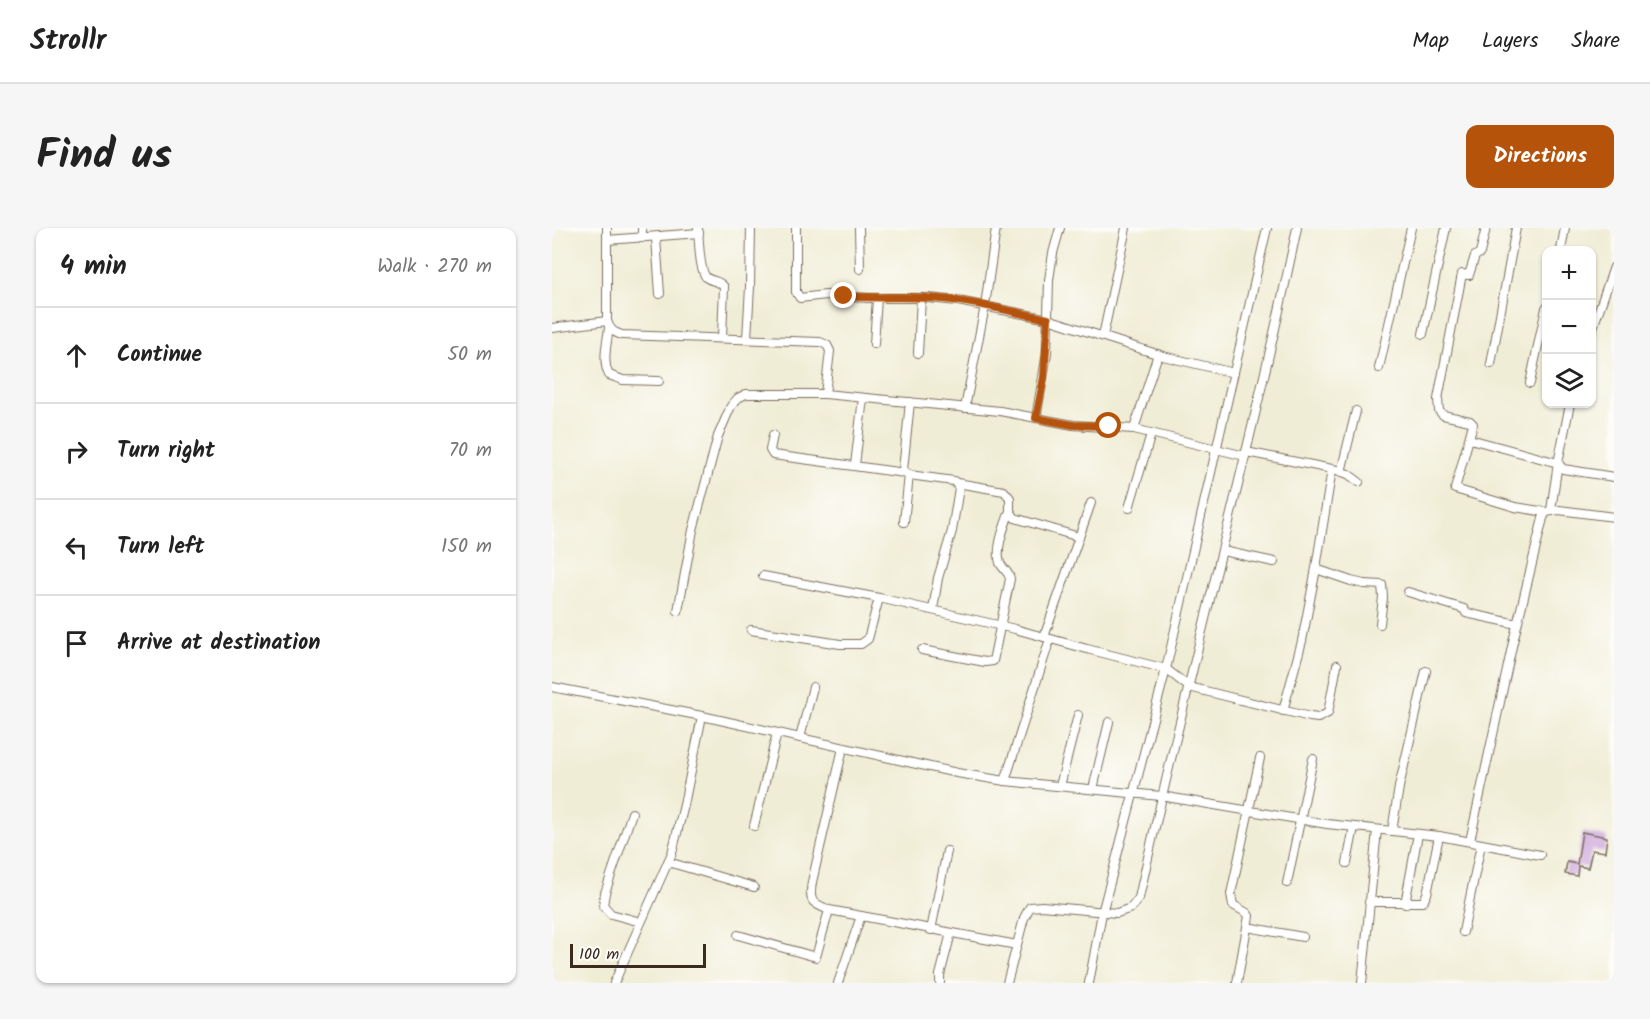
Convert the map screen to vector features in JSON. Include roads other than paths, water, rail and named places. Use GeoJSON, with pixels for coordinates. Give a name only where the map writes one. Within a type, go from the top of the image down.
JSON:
{"type":"FeatureCollection","features":[{"type":"Feature","properties":{"kind":"street"},"geometry":{"type":"LineString","coordinates":[[607,228],[606,370],[609,375],[623,380],[659,381]]}},
{"type":"Feature","properties":{"kind":"street"},"geometry":{"type":"LineString","coordinates":[[642,228],[642,238]]}},
{"type":"Feature","properties":{"kind":"street"},"geometry":{"type":"LineString","coordinates":[[747,338],[751,228]]}},
{"type":"Feature","properties":{"kind":"street"},"geometry":{"type":"LineString","coordinates":[[796,228],[798,297],[826,295],[958,301],[1048,319],[1158,354],[1234,373]]}},
{"type":"Feature","properties":{"kind":"street"},"geometry":{"type":"LineString","coordinates":[[859,228],[860,269]]}},
{"type":"Feature","properties":{"kind":"street"},"geometry":{"type":"LineString","coordinates":[[965,408],[985,306],[996,228]]}},
{"type":"Feature","properties":{"kind":"street"},"geometry":{"type":"LineString","coordinates":[[1036,418],[1046,361],[1049,280],[1060,228]]}},
{"type":"Feature","properties":{"kind":"street"},"geometry":{"type":"LineString","coordinates":[[1103,336],[1126,228]]}},
{"type":"Feature","properties":{"kind":"street"},"geometry":{"type":"LineString","coordinates":[[1089,983],[1102,913],[1166,669],[1268,228]]}},
{"type":"Feature","properties":{"kind":"street"},"geometry":{"type":"LineString","coordinates":[[1007,983],[1024,918],[1030,907],[1042,906],[1102,913],[1124,911],[1136,904],[1139,898],[1161,796],[1272,347],[1297,228]]}},
{"type":"Feature","properties":{"kind":"street"},"geometry":{"type":"LineString","coordinates":[[1379,368],[1411,228]]}},
{"type":"Feature","properties":{"kind":"street"},"geometry":{"type":"LineString","coordinates":[[1423,334],[1446,228]]}},
{"type":"Feature","properties":{"kind":"street"},"geometry":{"type":"LineString","coordinates":[[1486,228],[1480,253],[1475,256],[1469,274],[1462,274],[1438,399],[1439,411],[1443,415],[1470,421],[1473,429],[1455,489],[1504,504],[1614,517]]}},
{"type":"Feature","properties":{"kind":"street"},"geometry":{"type":"LineString","coordinates":[[1491,364],[1516,228]]}},
{"type":"Feature","properties":{"kind":"street"},"geometry":{"type":"LineString","coordinates":[[1562,246],[1565,228]]}},
{"type":"Feature","properties":{"kind":"street"},"geometry":{"type":"LineString","coordinates":[[607,240],[699,231],[705,276],[718,281],[724,287],[722,337]]}},
{"type":"Feature","properties":{"kind":"street"},"geometry":{"type":"LineString","coordinates":[[656,237],[660,294]]}},
{"type":"Feature","properties":{"kind":"street"},"geometry":{"type":"LineString","coordinates":[[1596,319],[1614,267]]}},
{"type":"Feature","properties":{"kind":"street"},"geometry":{"type":"LineString","coordinates":[[874,344],[877,298]]}},
{"type":"Feature","properties":{"kind":"street"},"geometry":{"type":"LineString","coordinates":[[918,353],[921,298]]}},
{"type":"Feature","properties":{"kind":"street"},"geometry":{"type":"LineString","coordinates":[[608,324],[614,333],[622,334],[820,342],[827,345],[830,355],[825,394]]}},
{"type":"Feature","properties":{"kind":"street"},"geometry":{"type":"LineString","coordinates":[[552,328],[608,324]]}},
{"type":"Feature","properties":{"kind":"street"},"geometry":{"type":"LineString","coordinates":[[1530,383],[1542,327]]}},
{"type":"Feature","properties":{"kind":"street"},"geometry":{"type":"LineString","coordinates":[[1134,429],[1158,354]]}},
{"type":"Feature","properties":{"kind":"street"},"geometry":{"type":"LineString","coordinates":[[678,610],[687,555],[718,436],[731,406],[747,393],[825,394],[965,408],[1073,425],[1134,429],[1216,449],[1332,469],[1355,478],[1359,482]]}},
{"type":"Feature","properties":{"kind":"street"},"geometry":{"type":"LineString","coordinates":[[855,465],[862,398]]}},
{"type":"Feature","properties":{"kind":"street"},"geometry":{"type":"LineString","coordinates":[[904,522],[907,474],[903,467],[910,402]]}},
{"type":"Feature","properties":{"kind":"street"},"geometry":{"type":"LineString","coordinates":[[1470,842],[1517,624],[1540,528],[1549,511],[1569,408]]}},
{"type":"Feature","properties":{"kind":"street"},"geometry":{"type":"LineString","coordinates":[[1341,472],[1356,411]]}},
{"type":"Feature","properties":{"kind":"street"},"geometry":{"type":"LineString","coordinates":[[1129,508],[1151,434]]}},
{"type":"Feature","properties":{"kind":"street"},"geometry":{"type":"LineString","coordinates":[[773,435],[770,450],[773,455],[943,478],[957,483],[1004,491],[1010,498],[1010,511],[1000,550],[1001,564],[1010,575],[995,656],[989,662],[922,650]]}},
{"type":"Feature","properties":{"kind":"street"},"geometry":{"type":"LineString","coordinates":[[1470,439],[1558,463],[1563,469],[1614,477]]}},
{"type":"Feature","properties":{"kind":"street"},"geometry":{"type":"LineString","coordinates":[[1283,711],[1302,641],[1332,469]]}},
{"type":"Feature","properties":{"kind":"street"},"geometry":{"type":"LineString","coordinates":[[933,610],[940,568],[957,510],[959,493],[957,483]]}},
{"type":"Feature","properties":{"kind":"street"},"geometry":{"type":"LineString","coordinates":[[1005,781],[1047,638],[1091,503]]}},
{"type":"Feature","properties":{"kind":"street"},"geometry":{"type":"LineString","coordinates":[[1010,511],[1012,515],[1021,520],[1079,537]]}},
{"type":"Feature","properties":{"kind":"street"},"geometry":{"type":"LineString","coordinates":[[1223,551],[1274,562]]}},
{"type":"Feature","properties":{"kind":"street"},"geometry":{"type":"LineString","coordinates":[[1316,569],[1351,581],[1382,585],[1380,624]]}},
{"type":"Feature","properties":{"kind":"street"},"geometry":{"type":"LineString","coordinates":[[763,576],[879,598],[1001,625],[1166,669],[1189,687],[1310,717],[1324,717],[1330,707],[1337,665]]}},
{"type":"Feature","properties":{"kind":"street"},"geometry":{"type":"LineString","coordinates":[[1408,592],[1464,609],[1466,613],[1517,624]]}},
{"type":"Feature","properties":{"kind":"street"},"geometry":{"type":"LineString","coordinates":[[751,630],[840,644],[861,644],[868,639],[879,598]]}},
{"type":"Feature","properties":{"kind":"street"},"geometry":{"type":"LineString","coordinates":[[1392,831],[1399,787],[1426,671]]}},
{"type":"Feature","properties":{"kind":"street"},"geometry":{"type":"LineString","coordinates":[[552,687],[702,716],[957,773],[1005,781],[1161,796],[1301,820],[1439,836],[1540,855]]}},
{"type":"Feature","properties":{"kind":"street"},"geometry":{"type":"LineString","coordinates":[[800,738],[813,687]]}},
{"type":"Feature","properties":{"kind":"street"},"geometry":{"type":"LineString","coordinates":[[1060,786],[1078,715]]}},
{"type":"Feature","properties":{"kind":"street"},"geometry":{"type":"LineString","coordinates":[[614,983],[668,862],[684,805],[702,716]]}},
{"type":"Feature","properties":{"kind":"street"},"geometry":{"type":"LineString","coordinates":[[1093,789],[1108,722]]}},
{"type":"Feature","properties":{"kind":"street"},"geometry":{"type":"LineString","coordinates":[[754,826],[777,733]]}},
{"type":"Feature","properties":{"kind":"street"},"geometry":{"type":"LineString","coordinates":[[843,748],[810,892],[813,902],[829,909],[861,916],[1017,945]]}},
{"type":"Feature","properties":{"kind":"street"},"geometry":{"type":"LineString","coordinates":[[1237,983],[1249,916],[1233,906],[1231,901],[1260,758]]}},
{"type":"Feature","properties":{"kind":"street"},"geometry":{"type":"LineString","coordinates":[[1287,883],[1313,759]]}},
{"type":"Feature","properties":{"kind":"street"},"geometry":{"type":"LineString","coordinates":[[632,813],[603,905],[611,914],[641,922]]}},
{"type":"Feature","properties":{"kind":"street"},"geometry":{"type":"LineString","coordinates":[[1347,863],[1354,827]]}},
{"type":"Feature","properties":{"kind":"street"},"geometry":{"type":"LineString","coordinates":[[1362,983],[1377,830]]}},
{"type":"Feature","properties":{"kind":"street"},"geometry":{"type":"LineString","coordinates":[[1405,903],[1418,834]]}},
{"type":"Feature","properties":{"kind":"street"},"geometry":{"type":"LineString","coordinates":[[1369,902],[1418,904],[1425,899],[1439,836]]}},
{"type":"Feature","properties":{"kind":"street"},"geometry":{"type":"LineString","coordinates":[[1463,932],[1481,844]]}},
{"type":"Feature","properties":{"kind":"street"},"geometry":{"type":"LineString","coordinates":[[931,930],[947,851]]}},
{"type":"Feature","properties":{"kind":"street"},"geometry":{"type":"LineString","coordinates":[[668,862],[754,887]]}},
{"type":"Feature","properties":{"kind":"street"},"geometry":{"type":"LineString","coordinates":[[738,935],[816,957],[829,909]]}},
{"type":"Feature","properties":{"kind":"street"},"geometry":{"type":"LineString","coordinates":[[838,983],[861,916]]}},
{"type":"Feature","properties":{"kind":"street"},"geometry":{"type":"LineString","coordinates":[[1247,927],[1303,937]]}},
{"type":"Feature","properties":{"kind":"street"},"geometry":{"type":"LineString","coordinates":[[940,983],[951,933]]}}]}
